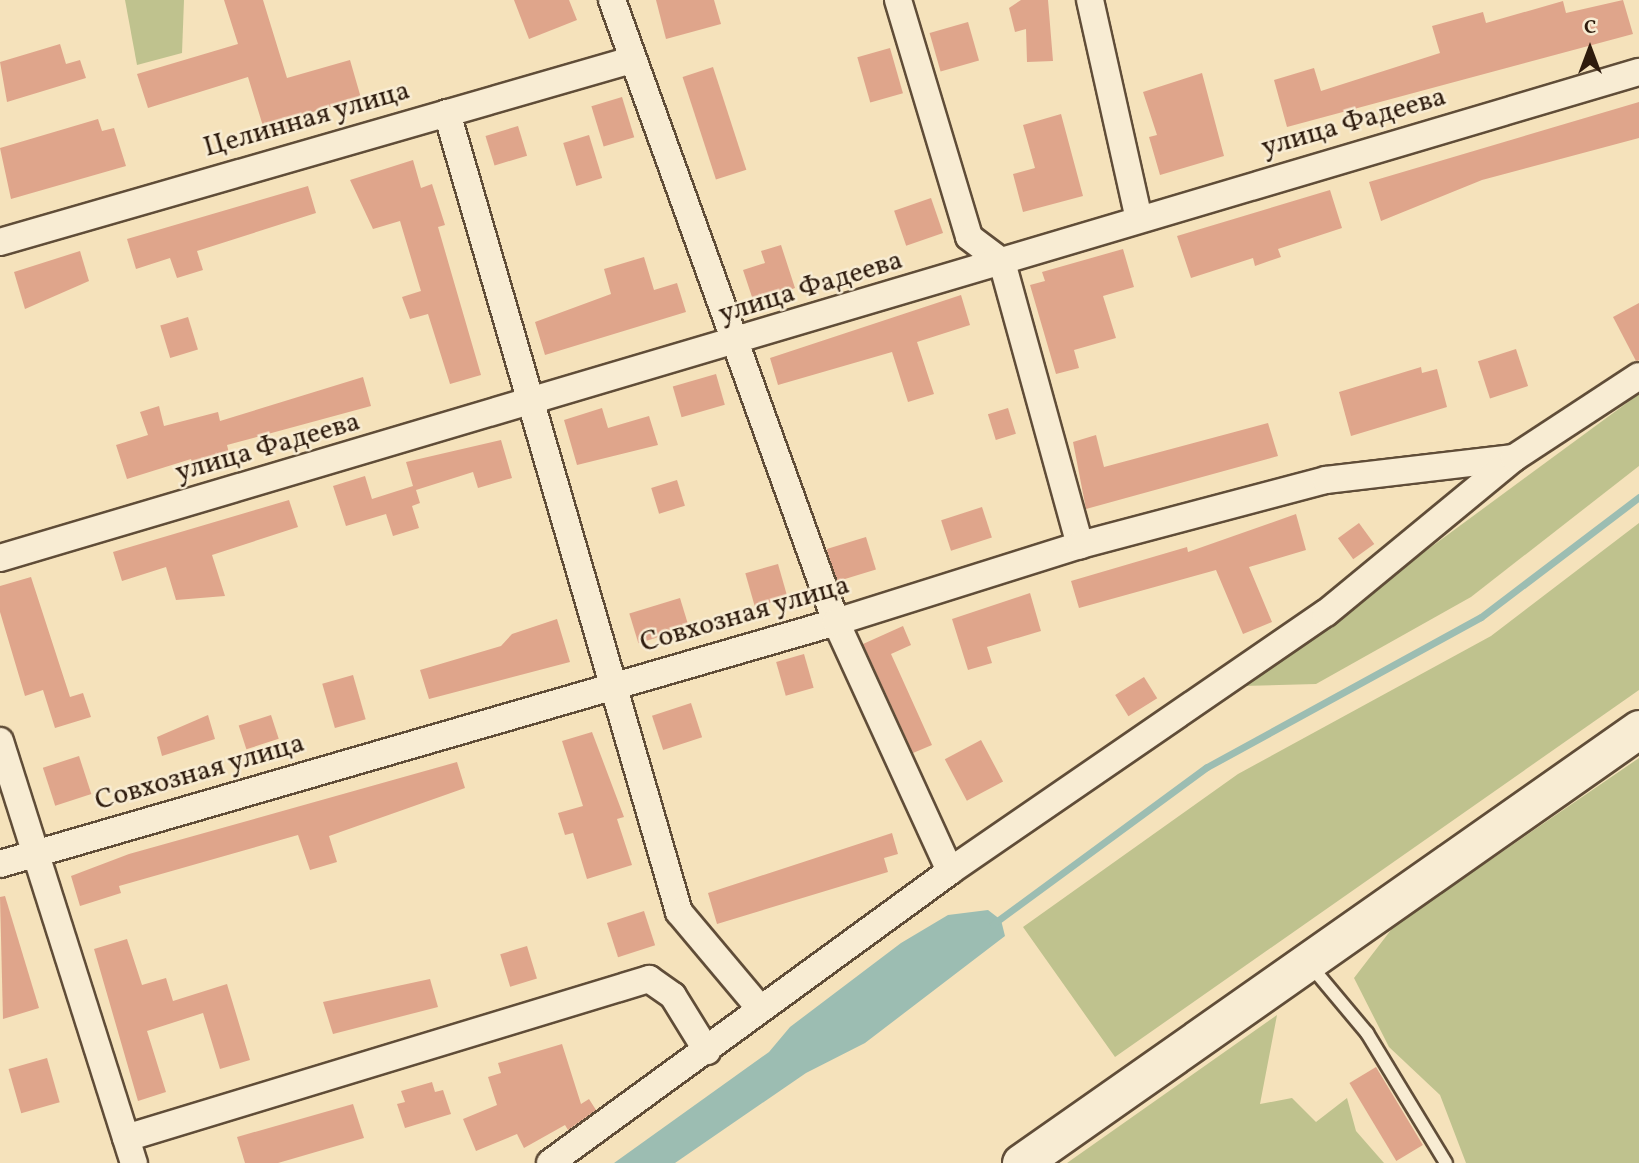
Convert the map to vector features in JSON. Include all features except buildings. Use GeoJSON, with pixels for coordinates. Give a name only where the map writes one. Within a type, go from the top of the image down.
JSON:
{"type":"FeatureCollection","features":[{"type":"Feature","properties":{"kind":"main road"},"geometry":{"type":"LineString","coordinates":[[1021,1163],[1305,960],[1639,729]]}},
{"type":"Feature","properties":{"kind":"street"},"geometry":{"type":"LineString","coordinates":[[612,0],[732,346],[836,622],[950,871]]}},
{"type":"Feature","properties":{"kind":"street"},"geometry":{"type":"LineString","coordinates":[[898,0],[969,237],[1002,262],[1080,545]]}},
{"type":"Feature","properties":{"kind":"street"},"geometry":{"type":"LineString","coordinates":[[1090,0],[1139,219]]}},
{"type":"Feature","properties":{"kind":"street","name":"Целинная улица"},"geometry":{"type":"LineString","coordinates":[[0,242],[632,60]]}},
{"type":"Feature","properties":{"kind":"street","name":"улица Фадеева"},"geometry":{"type":"LineString","coordinates":[[0,558],[732,346],[1139,219],[1639,72]]}},
{"type":"Feature","properties":{"kind":"street"},"geometry":{"type":"LineString","coordinates":[[447,113],[679,912],[758,1006]]}},
{"type":"Feature","properties":{"kind":"street"},"geometry":{"type":"LineString","coordinates":[[550,1163],[707,1051],[758,1006],[1326,613],[1514,458],[1639,376]]}},
{"type":"Feature","properties":{"kind":"street","name":"Совхозная улица"},"geometry":{"type":"LineString","coordinates":[[0,864],[836,622],[1080,545],[1326,480],[1514,458]]}},
{"type":"Feature","properties":{"kind":"street"},"geometry":{"type":"LineString","coordinates":[[0,741],[33,855],[134,1163]]}},
{"type":"Feature","properties":{"kind":"street"},"geometry":{"type":"LineString","coordinates":[[126,1138],[649,979],[673,996],[707,1051]]}},
{"type":"Feature","properties":{"kind":"lane"},"geometry":{"type":"LineString","coordinates":[[1305,960],[1367,1033],[1446,1163]]}},
{"type":"Feature","properties":{"kind":"green space"},"geometry":{"type":"Polygon","coordinates":[[[125,0],[184,0],[182,53],[137,65],[125,0]]]}},
{"type":"Feature","properties":{"kind":"green space"},"geometry":{"type":"Polygon","coordinates":[[[1639,394],[1639,466],[1471,597],[1316,684],[1242,686],[1639,394]]]}},
{"type":"Feature","properties":{"kind":"green space"},"geometry":{"type":"Polygon","coordinates":[[[1639,523],[1639,690],[1115,1057],[1023,927],[1238,774],[1491,636],[1639,523]]]}},
{"type":"Feature","properties":{"kind":"green space"},"geometry":{"type":"Polygon","coordinates":[[[1639,758],[1639,1163],[1466,1163],[1440,1095],[1389,1047],[1354,978],[1394,926],[1639,758]]]}},
{"type":"Feature","properties":{"kind":"green space"},"geometry":{"type":"Polygon","coordinates":[[[1277,1015],[1260,1104],[1292,1098],[1316,1122],[1347,1098],[1356,1131],[1384,1163],[1067,1163],[1277,1015]]]}},
{"type":"Feature","properties":{"kind":"water"},"geometry":{"type":"Polygon","coordinates":[[[988,910],[1001,920],[1005,936],[865,1043],[806,1073],[675,1163],[614,1163],[769,1052],[790,1027],[901,943],[948,915],[988,910]]]}},
{"type":"Feature","properties":{"kind":"waterway"},"geometry":{"type":"LineString","coordinates":[[993,924],[1207,767],[1481,617],[1639,497]]}}]}
